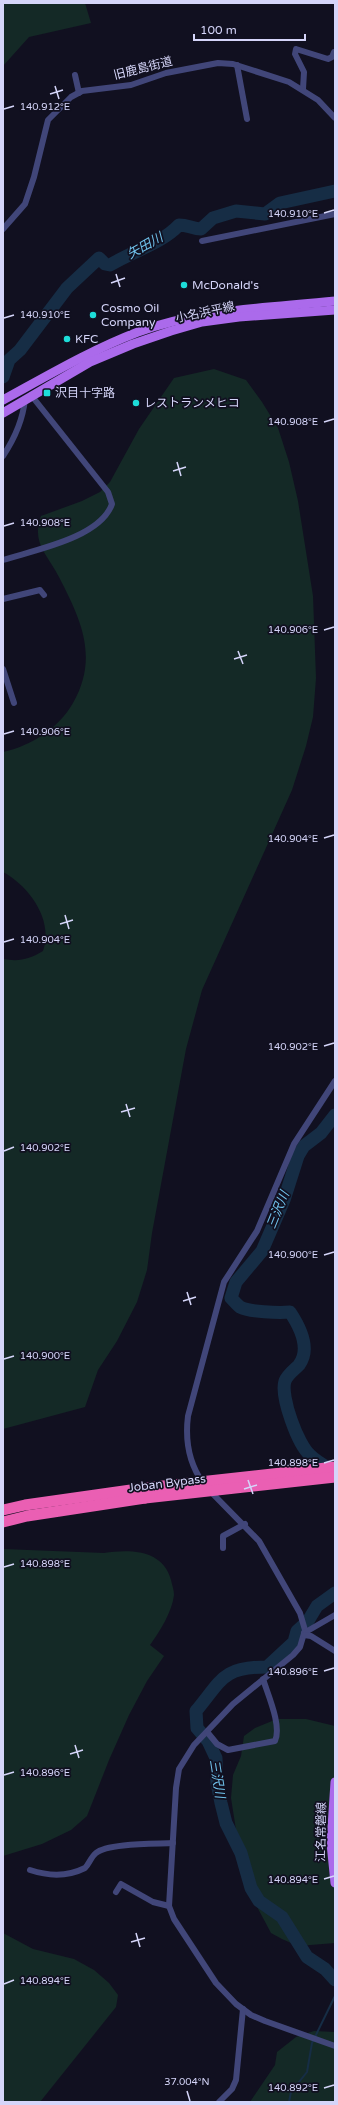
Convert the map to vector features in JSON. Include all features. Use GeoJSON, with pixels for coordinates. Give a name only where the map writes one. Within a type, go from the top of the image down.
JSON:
{"type":"FeatureCollection","features":[{"type":"Feature","properties":{"kind":"highway","name":"Joban Bypass"},"geometry":{"type":"LineString","coordinates":[[3,1522],[145,1493],[335,1467]]}},
{"type":"Feature","properties":{"kind":"highway","name":"Joban Bypass"},"geometry":{"type":"LineString","coordinates":[[3,1510],[25,1505],[145,1493],[335,1477]]}},
{"type":"Feature","properties":{"kind":"main road","name":"小名浜平線"},"geometry":{"type":"LineString","coordinates":[[3,400],[100,349],[146,330],[212,313],[335,301]]}},
{"type":"Feature","properties":{"kind":"main road","name":"小名浜平線"},"geometry":{"type":"LineString","coordinates":[[6,411],[90,362],[133,344],[196,324],[239,316],[335,310]]}},
{"type":"Feature","properties":{"kind":"main road","name":"江名常磐線"},"geometry":{"type":"LineString","coordinates":[[335,1782],[331,1843],[335,1883]]}},
{"type":"Feature","properties":{"kind":"street"},"geometry":{"type":"LineString","coordinates":[[303,89],[304,72],[295,54],[296,49],[328,59],[332,57],[334,52]]}},
{"type":"Feature","properties":{"kind":"street","name":"旧鹿島街道"},"geometry":{"type":"LineString","coordinates":[[3,229],[24,204],[34,177],[48,120],[71,97],[78,93],[93,88],[106,89],[131,85],[166,73],[218,63],[238,65],[289,82],[303,89],[318,100],[335,118]]}},
{"type":"Feature","properties":{"kind":"street"},"geometry":{"type":"LineString","coordinates":[[238,65],[247,119]]}},
{"type":"Feature","properties":{"kind":"street"},"geometry":{"type":"LineString","coordinates":[[75,75],[78,93]]}},
{"type":"Feature","properties":{"kind":"street"},"geometry":{"type":"LineString","coordinates":[[202,241],[335,214]]}},
{"type":"Feature","properties":{"kind":"street"},"geometry":{"type":"LineString","coordinates":[[3,456],[11,444],[28,397]]}},
{"type":"Feature","properties":{"kind":"street"},"geometry":{"type":"LineString","coordinates":[[3,560],[82,534],[106,514],[112,504],[108,492],[28,397]]}},
{"type":"Feature","properties":{"kind":"street"},"geometry":{"type":"LineString","coordinates":[[3,600],[40,590],[44,595]]}},
{"type":"Feature","properties":{"kind":"street"},"geometry":{"type":"LineString","coordinates":[[3,669],[14,704]]}},
{"type":"Feature","properties":{"kind":"street"},"geometry":{"type":"LineString","coordinates":[[335,1081],[296,1139],[257,1231],[224,1282],[188,1416],[187,1445],[199,1478],[245,1524],[270,1556],[300,1613],[304,1634],[300,1647],[233,1704],[187,1755],[179,1769],[176,1783],[169,1906],[174,1919],[216,1983],[243,2009],[265,2021],[335,2046]]}},
{"type":"Feature","properties":{"kind":"street"},"geometry":{"type":"LineString","coordinates":[[223,1548],[223,1536],[245,1524]]}},
{"type":"Feature","properties":{"kind":"street"},"geometry":{"type":"LineString","coordinates":[[304,1634],[335,1615]]}},
{"type":"Feature","properties":{"kind":"street"},"geometry":{"type":"LineString","coordinates":[[304,1634],[311,1636],[335,1651]]}},
{"type":"Feature","properties":{"kind":"street"},"geometry":{"type":"LineString","coordinates":[[208,1733],[217,1744],[228,1750],[275,1741],[277,1731],[275,1716],[263,1679]]}},
{"type":"Feature","properties":{"kind":"street"},"geometry":{"type":"LineString","coordinates":[[30,1870],[46,1875],[56,1876],[85,1868],[95,1854],[104,1850],[134,1844],[173,1843]]}},
{"type":"Feature","properties":{"kind":"street"},"geometry":{"type":"LineString","coordinates":[[116,1892],[120,1884],[154,1902],[169,1906]]}},
{"type":"Feature","properties":{"kind":"street"},"geometry":{"type":"LineString","coordinates":[[219,2102],[232,2089],[236,2080],[243,2009]]}},
{"type":"Feature","properties":{"kind":"green space"},"geometry":{"type":"Polygon","coordinates":[[[3,3],[85,3],[91,23],[29,37],[3,66],[3,3]]]}},
{"type":"Feature","properties":{"kind":"green space"},"geometry":{"type":"Polygon","coordinates":[[[214,369],[246,380],[278,428],[289,462],[298,501],[313,596],[316,678],[313,717],[306,746],[292,790],[202,990],[186,1049],[152,1233],[147,1270],[137,1302],[117,1341],[98,1370],[85,1407],[3,1429],[3,959],[19,960],[34,956],[43,951],[46,939],[42,916],[37,905],[22,886],[3,872],[3,752],[24,745],[43,735],[67,712],[81,686],[85,670],[86,654],[80,624],[67,593],[39,541],[38,525],[41,516],[82,501],[100,492],[110,482],[139,429],[174,378],[214,369]]]}},
{"type":"Feature","properties":{"kind":"green space"},"geometry":{"type":"Polygon","coordinates":[[[3,1549],[104,1553],[124,1551],[144,1553],[161,1562],[167,1570],[174,1595],[168,1615],[150,1645],[164,1656],[147,1681],[129,1715],[87,1816],[71,1830],[42,1844],[3,1856],[3,1549]]]}},
{"type":"Feature","properties":{"kind":"green space"},"geometry":{"type":"Polygon","coordinates":[[[277,1719],[306,1719],[335,1726],[335,1943],[298,1946],[271,1933],[255,1903],[237,1836],[231,1798],[233,1775],[241,1756],[244,1736],[255,1728],[277,1719]]]}},
{"type":"Feature","properties":{"kind":"green space"},"geometry":{"type":"Polygon","coordinates":[[[3,1933],[33,1949],[74,1959],[94,1970],[109,1983],[118,1995],[116,2007],[40,2102],[3,2102],[3,1933]]]}},
{"type":"Feature","properties":{"kind":"green space"},"geometry":{"type":"Polygon","coordinates":[[[314,2031],[335,2032],[335,2102],[250,2102],[275,2065],[277,2052],[296,2037],[314,2031]]]}},
{"type":"Feature","properties":{"kind":"waterway","name":"矢田川"},"geometry":{"type":"LineString","coordinates":[[3,377],[9,360],[20,350],[67,288],[99,258],[105,264],[110,265],[164,237],[179,225],[201,229],[213,218],[236,211],[265,214],[280,203],[335,191]]}},
{"type":"Feature","properties":{"kind":"waterway","name":"三沢川"},"geometry":{"type":"LineString","coordinates":[[335,1115],[321,1133],[304,1146],[298,1156],[284,1200],[262,1251],[236,1282],[231,1298],[244,1309],[264,1312],[290,1312],[294,1318],[303,1338],[304,1352],[299,1365],[285,1381],[285,1397],[291,1420],[305,1450],[316,1460],[335,1472]]}},
{"type":"Feature","properties":{"kind":"waterway","name":"三沢川"},"geometry":{"type":"LineString","coordinates":[[335,1593],[317,1606],[308,1621],[297,1631],[294,1642],[267,1667],[241,1670],[224,1677],[196,1711],[197,1728],[208,1741],[216,1758],[217,1783],[226,1823],[241,1853],[251,1888],[259,1901],[282,1917],[307,1957],[325,1969],[335,1980]]}},
{"type":"Feature","properties":{"kind":"waterway"},"geometry":{"type":"LineString","coordinates":[[289,2102],[291,2092],[307,2072],[312,2043],[335,1996]]}},
{"type":"Feature","properties":{"kind":"place","name":"McDonald's"},"geometry":{"type":"Point","coordinates":[184,285]}},
{"type":"Feature","properties":{"kind":"place","name":"Cosmo Oil Company"},"geometry":{"type":"Point","coordinates":[93,315]}},
{"type":"Feature","properties":{"kind":"place","name":"KFC"},"geometry":{"type":"Point","coordinates":[67,339]}},
{"type":"Feature","properties":{"kind":"place","name":"沢目十字路"},"geometry":{"type":"Point","coordinates":[47,393]}},
{"type":"Feature","properties":{"kind":"place","name":"レストランメヒコ"},"geometry":{"type":"Point","coordinates":[136,403]}}]}
